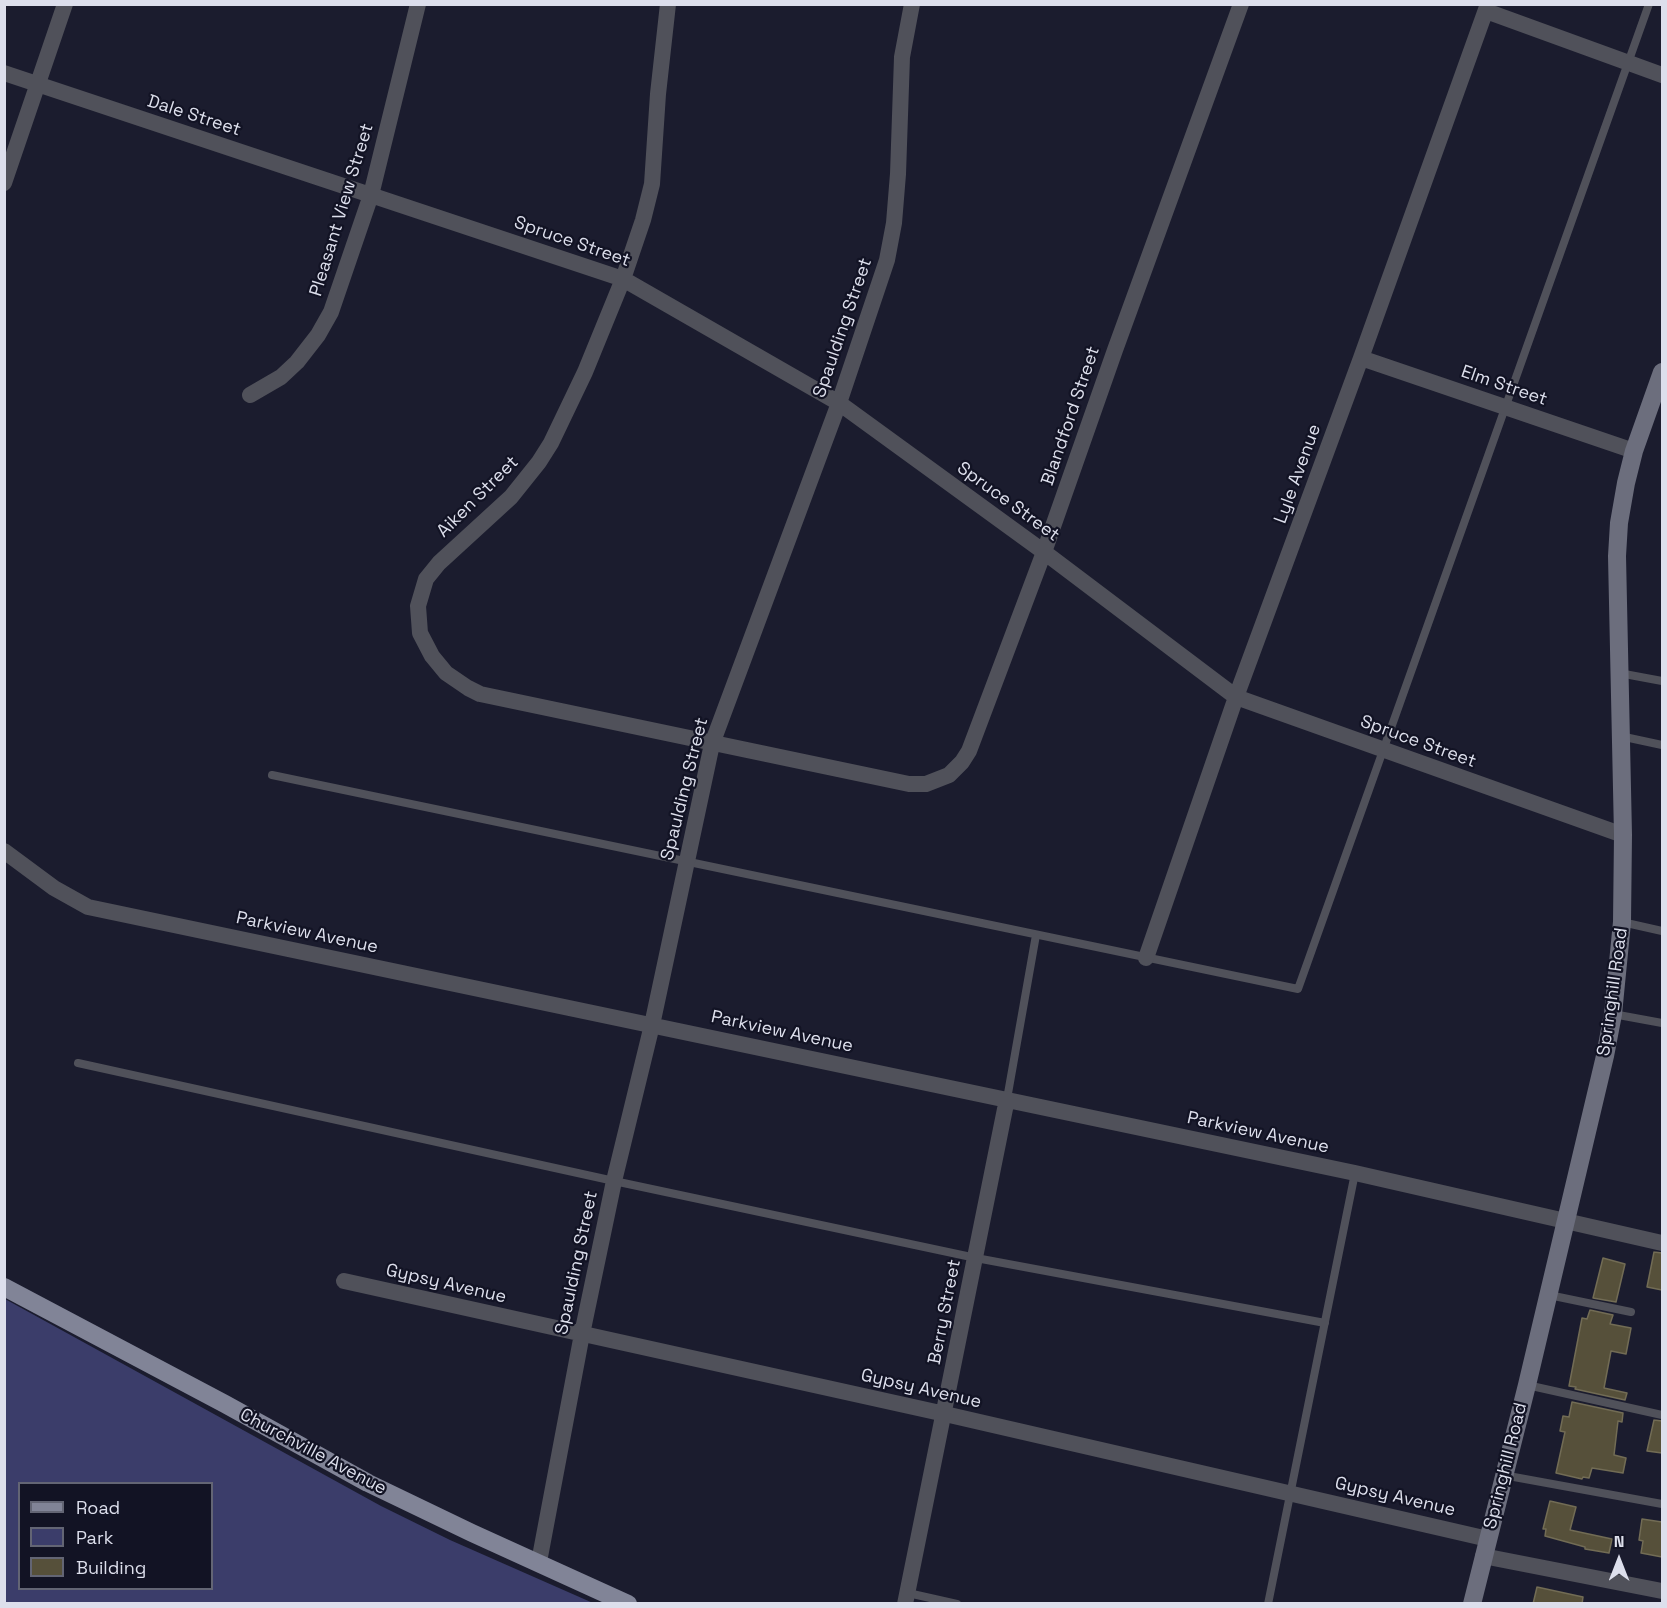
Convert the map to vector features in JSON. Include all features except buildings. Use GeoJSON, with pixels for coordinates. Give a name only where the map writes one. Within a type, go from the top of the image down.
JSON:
{"type":"FeatureCollection","features":[{"type":"Feature","properties":{"kind":"main road","name":"Churchville Avenue"},"geometry":{"type":"LineString","coordinates":[[4,1287],[235,1409],[368,1483],[628,1604]]}},
{"type":"Feature","properties":{"kind":"street"},"geometry":{"type":"LineString","coordinates":[[4,183],[64,4]]}},
{"type":"Feature","properties":{"kind":"street","name":"Pleasant View Street"},"geometry":{"type":"LineString","coordinates":[[250,396],[289,370],[318,335],[331,312],[371,195],[418,4]]}},
{"type":"Feature","properties":{"kind":"street","name":"Aiken Street"},"geometry":{"type":"LineString","coordinates":[[668,4],[660,71],[652,184],[643,220],[622,279],[585,372],[551,443],[535,468],[511,497],[426,579],[419,599],[419,626],[428,649],[440,666],[460,684],[480,694],[712,744]]}},
{"type":"Feature","properties":{"kind":"street","name":"Spaulding Street"},"geometry":{"type":"LineString","coordinates":[[539,1562],[582,1334],[614,1181],[652,1025],[712,744],[839,403],[887,260],[892,238],[898,174],[900,74],[912,4]]}},
{"type":"Feature","properties":{"kind":"street","name":"Blandford Street"},"geometry":{"type":"LineString","coordinates":[[712,744],[909,784],[926,784],[940,780],[956,768],[969,750],[1044,552],[1241,4]]}},
{"type":"Feature","properties":{"kind":"street"},"geometry":{"type":"LineString","coordinates":[[1487,8],[1662,75]]}},
{"type":"Feature","properties":{"kind":"street","name":"Lyle Avenue"},"geometry":{"type":"LineString","coordinates":[[1146,958],[1236,697],[1487,8]]}},
{"type":"Feature","properties":{"kind":"street","name":"Dale Street"},"geometry":{"type":"LineString","coordinates":[[4,73],[371,195]]}},
{"type":"Feature","properties":{"kind":"street","name":"Spruce Street"},"geometry":{"type":"LineString","coordinates":[[371,195],[622,279],[839,403],[1044,552],[1236,697],[1623,835]]}},
{"type":"Feature","properties":{"kind":"street","name":"Elm Street"},"geometry":{"type":"LineString","coordinates":[[1361,358],[1634,451]]}},
{"type":"Feature","properties":{"kind":"street","name":"Springhill Road"},"geometry":{"type":"LineString","coordinates":[[1472,1604],[1527,1385],[1613,1014],[1622,922],[1623,835],[1617,556],[1619,523],[1634,451],[1662,372]]}},
{"type":"Feature","properties":{"kind":"street","name":"Parkview Avenue"},"geometry":{"type":"LineString","coordinates":[[4,851],[54,888],[88,907],[1355,1173],[1662,1243]]}},
{"type":"Feature","properties":{"kind":"street","name":"Berry Street"},"geometry":{"type":"LineString","coordinates":[[906,1598],[1007,1099]]}},
{"type":"Feature","properties":{"kind":"street","name":"Gypsy Avenue"},"geometry":{"type":"LineString","coordinates":[[344,1281],[1290,1493],[1485,1547],[1662,1591]]}},
{"type":"Feature","properties":{"kind":"lane"},"geometry":{"type":"LineString","coordinates":[[272,775],[1298,989],[1648,4]]}},
{"type":"Feature","properties":{"kind":"lane"},"geometry":{"type":"LineString","coordinates":[[1619,673],[1662,681]]}},
{"type":"Feature","properties":{"kind":"lane"},"geometry":{"type":"LineString","coordinates":[[1620,736],[1662,745]]}},
{"type":"Feature","properties":{"kind":"lane"},"geometry":{"type":"LineString","coordinates":[[1622,922],[1662,931]]}},
{"type":"Feature","properties":{"kind":"lane"},"geometry":{"type":"LineString","coordinates":[[1007,1099],[1036,935]]}},
{"type":"Feature","properties":{"kind":"lane"},"geometry":{"type":"LineString","coordinates":[[1613,1014],[1662,1023]]}},
{"type":"Feature","properties":{"kind":"lane"},"geometry":{"type":"LineString","coordinates":[[78,1063],[976,1258],[1325,1323]]}},
{"type":"Feature","properties":{"kind":"lane"},"geometry":{"type":"LineString","coordinates":[[1268,1604],[1355,1173]]}},
{"type":"Feature","properties":{"kind":"lane"},"geometry":{"type":"LineString","coordinates":[[1548,1295],[1631,1312]]}},
{"type":"Feature","properties":{"kind":"lane"},"geometry":{"type":"LineString","coordinates":[[1527,1385],[1662,1415]]}},
{"type":"Feature","properties":{"kind":"lane"},"geometry":{"type":"LineString","coordinates":[[1503,1475],[1662,1504]]}},
{"type":"Feature","properties":{"kind":"lane"},"geometry":{"type":"LineString","coordinates":[[906,1598],[957,1604]]}},
{"type":"Feature","properties":{"kind":"green space"},"geometry":{"type":"Polygon","coordinates":[[[5,1299],[381,1506],[450,1540],[593,1603],[5,1603],[5,1299]]]}}]}
